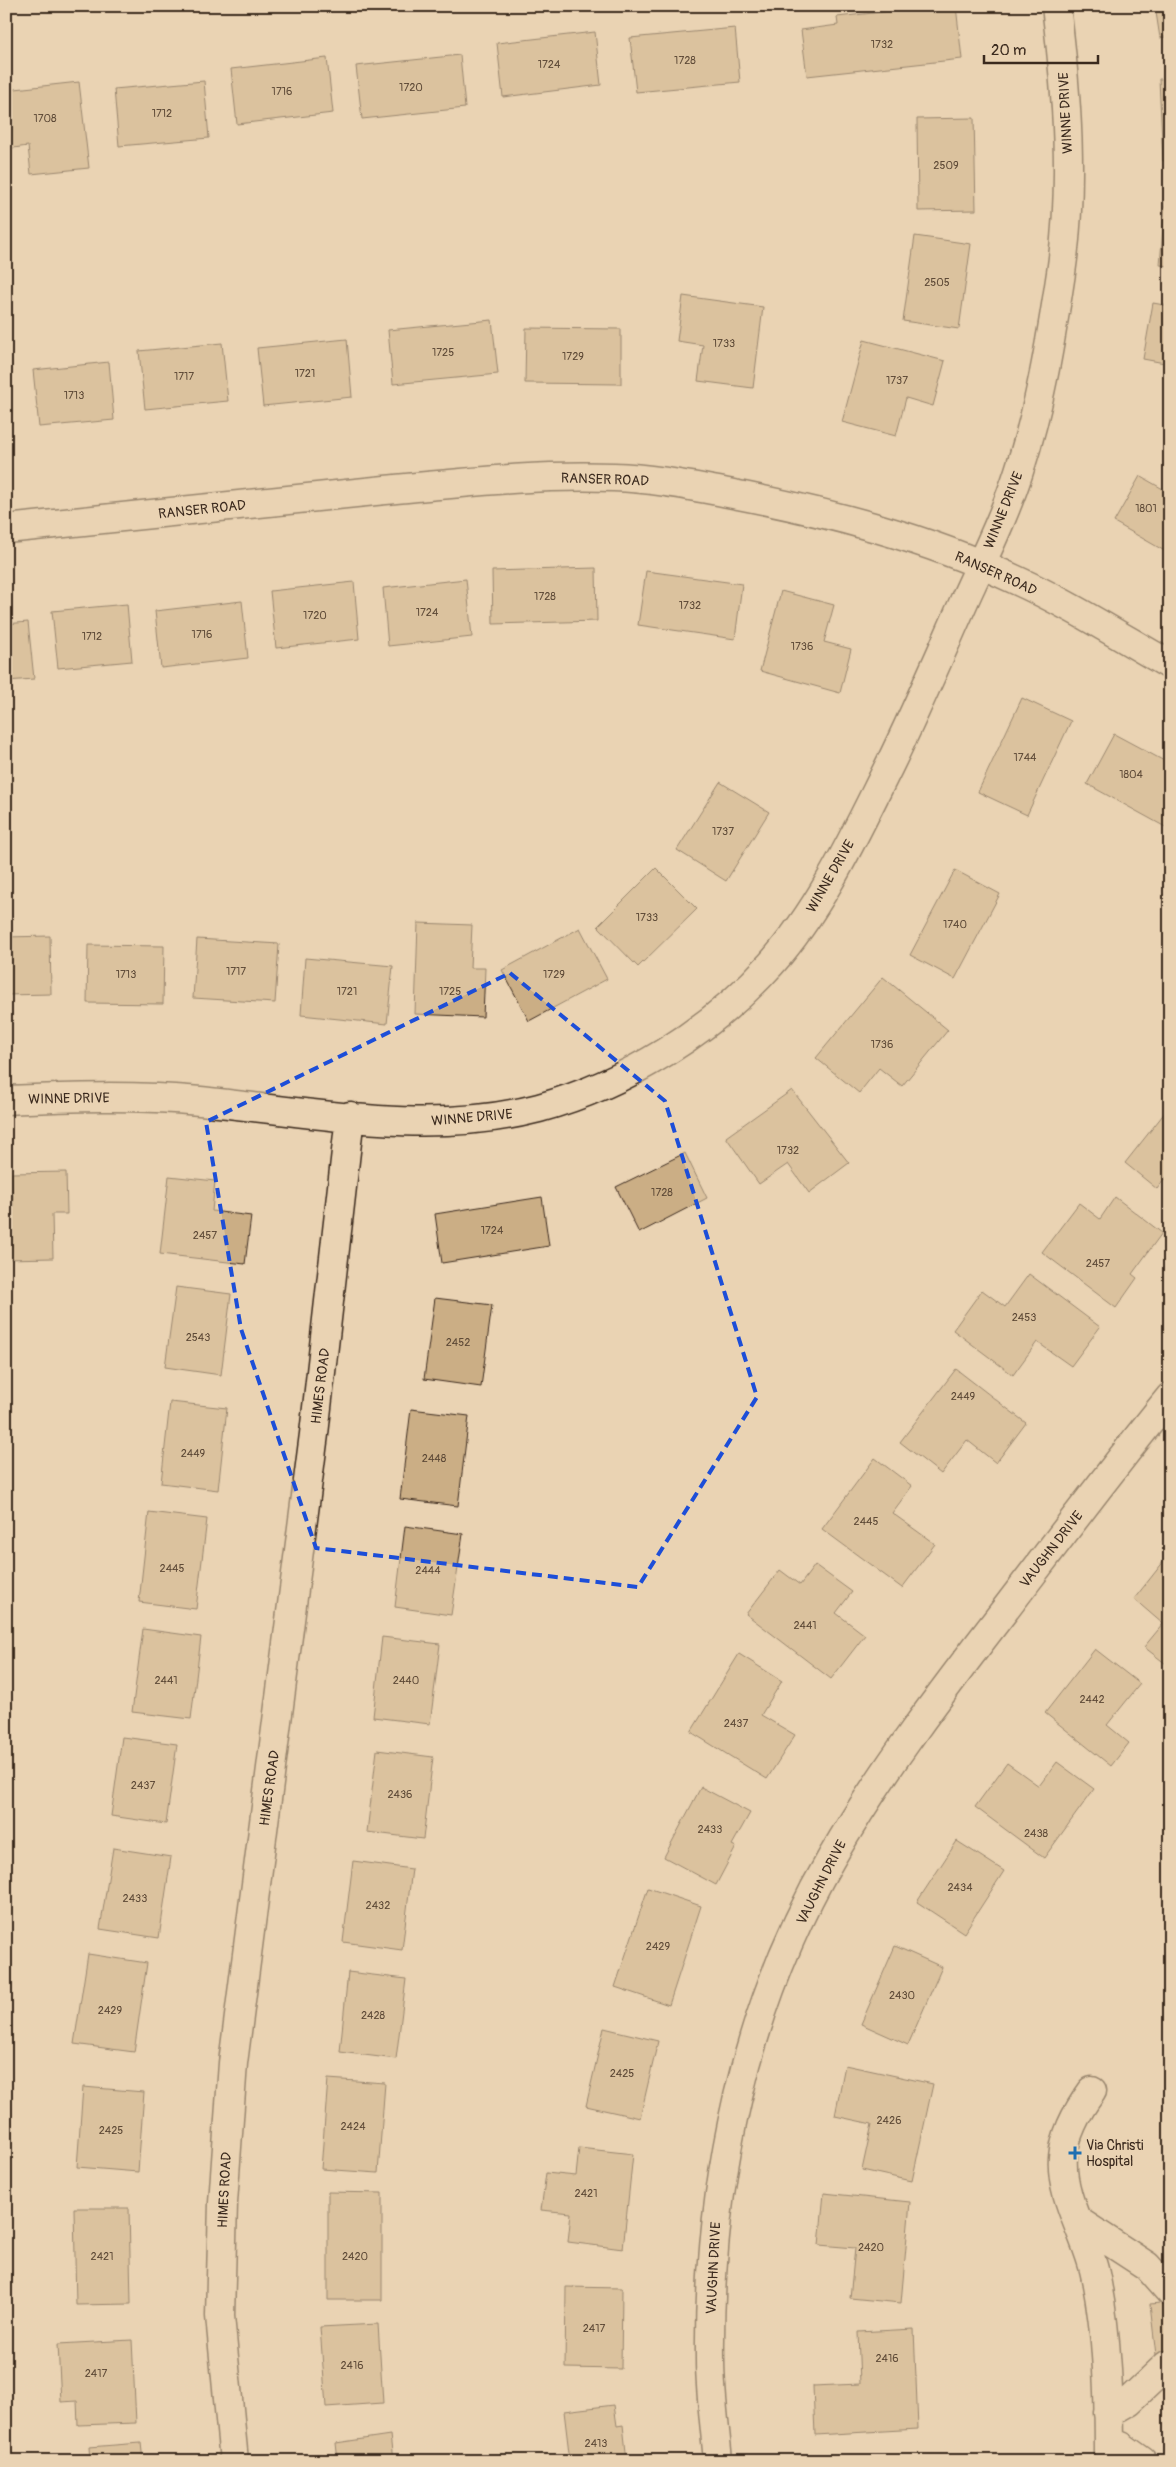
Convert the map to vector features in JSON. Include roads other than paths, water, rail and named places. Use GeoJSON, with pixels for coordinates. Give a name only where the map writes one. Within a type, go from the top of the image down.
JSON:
{"type":"FeatureCollection","features":[{"type":"Feature","properties":{"kind":"street","name":"WINNE DRIVE"},"geometry":{"type":"LineString","coordinates":[[6,1100],[96,1097],[160,1098],[394,1120],[473,1120],[507,1115],[571,1098],[605,1085],[635,1069],[702,1026],[743,994],[774,961],[800,928],[848,847],[900,744],[981,564],[1018,473],[1031,429],[1044,369],[1061,269],[1068,168],[1063,60],[1056,6]]}},
{"type":"Feature","properties":{"kind":"street","name":"RANSER ROAD"},"geometry":{"type":"LineString","coordinates":[[6,529],[473,482],[567,476],[616,477],[660,481],[810,509],[858,521],[981,564],[1020,581],[1170,665]]}},
{"type":"Feature","properties":{"kind":"street","name":"HIMES ROAD"},"geometry":{"type":"LineString","coordinates":[[234,2461],[222,2358],[220,2299],[224,2194],[233,2063],[320,1387],[350,1116]]}},
{"type":"Feature","properties":{"kind":"street","name":"VAUGHN DRIVE"},"geometry":{"type":"LineString","coordinates":[[718,2461],[710,2361],[713,2252],[718,2196],[727,2142],[741,2083],[758,2025],[783,1959],[830,1860],[894,1760],[948,1683],[1170,1397]]}},
{"type":"Feature","properties":{"kind":"street"},"geometry":{"type":"LineString","coordinates":[[1092,2091],[1084,2102],[1068,2134],[1063,2157],[1065,2180],[1091,2255],[1100,2297],[1106,2369],[1109,2452],[1121,2446],[1142,2461]]}},
{"type":"Feature","properties":{"kind":"street"},"geometry":{"type":"LineString","coordinates":[[1078,2221],[1147,2266],[1170,2292]]}},
{"type":"Feature","properties":{"kind":"street"},"geometry":{"type":"LineString","coordinates":[[1108,2413],[1129,2401],[1167,2365]]}},
{"type":"Feature","properties":{"kind":"place","name":"Via Christi Hospital"},"geometry":{"type":"Point","coordinates":[1075,2153]}}]}
